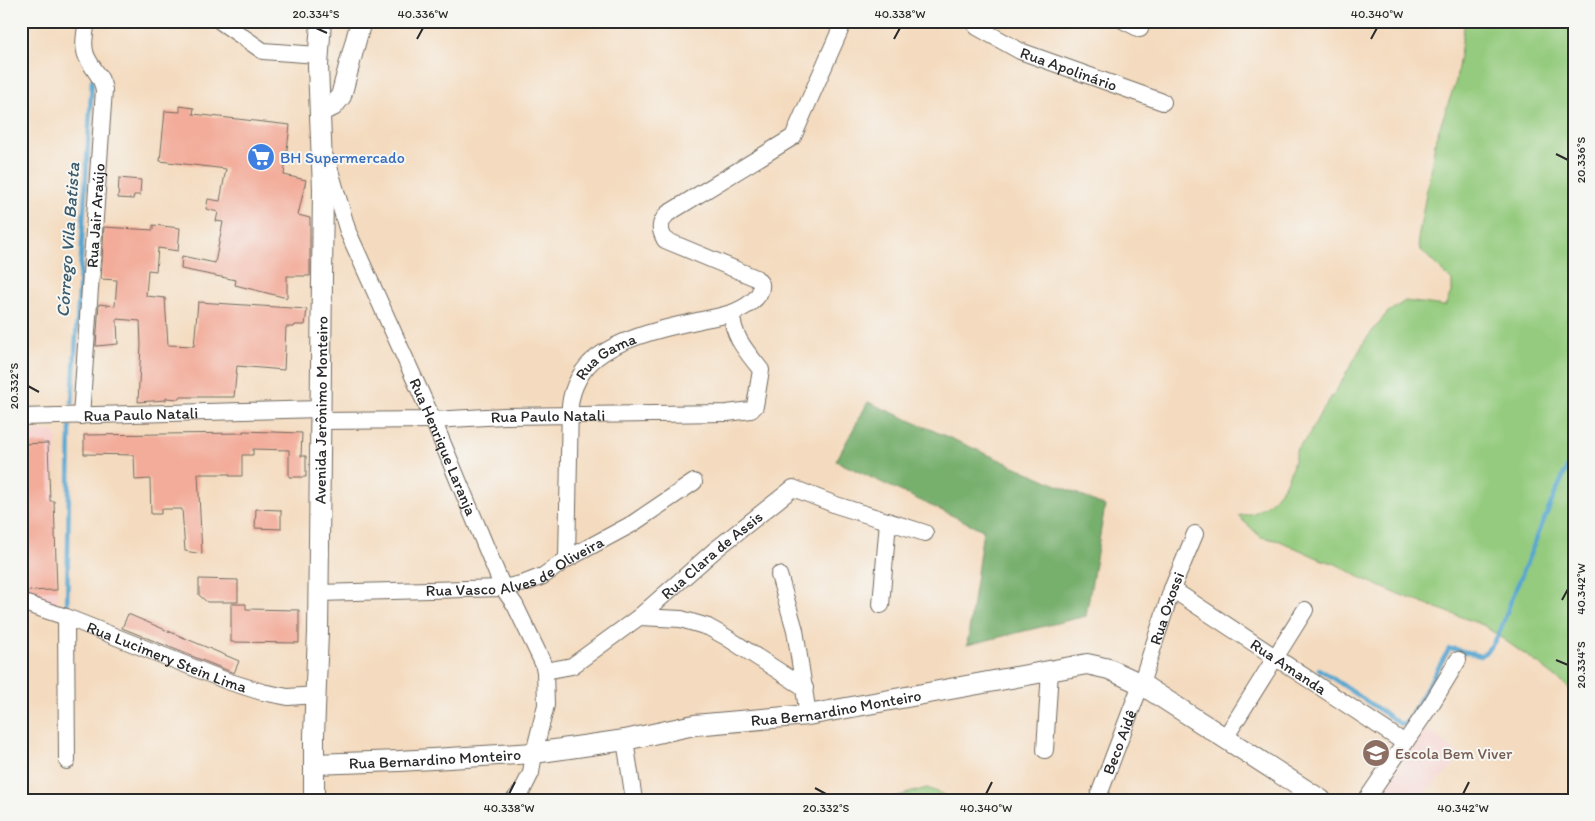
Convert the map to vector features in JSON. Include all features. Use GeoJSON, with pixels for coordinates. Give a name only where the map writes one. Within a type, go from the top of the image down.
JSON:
{"type":"FeatureCollection","features":[{"type":"Feature","properties":{"kind":"street","name":"Rua Jair Araújo"},"geometry":{"type":"LineString","coordinates":[[81,416],[104,90],[102,79],[88,61],[85,52],[84,40],[87,21]]}},
{"type":"Feature","properties":{"kind":"street"},"geometry":{"type":"LineString","coordinates":[[220,21],[263,51],[318,55]]}},
{"type":"Feature","properties":{"kind":"street","name":"Avenida Jerônimo Monteiro"},"geometry":{"type":"LineString","coordinates":[[314,800],[323,189],[318,55],[321,21]]}},
{"type":"Feature","properties":{"kind":"street"},"geometry":{"type":"LineString","coordinates":[[320,111],[333,106],[341,96],[361,21]]}},
{"type":"Feature","properties":{"kind":"street","name":"Rua Gama"},"geometry":{"type":"LineString","coordinates":[[567,559],[569,416],[571,394],[579,377],[596,357],[615,345],[672,326],[732,313],[760,294],[761,284],[756,278],[665,240],[660,231],[660,222],[667,214],[793,137],[844,21]]}},
{"type":"Feature","properties":{"kind":"street"},"geometry":{"type":"LineString","coordinates":[[1124,21],[1140,29]]}},
{"type":"Feature","properties":{"kind":"street","name":"Rua Apolinário"},"geometry":{"type":"LineString","coordinates":[[974,24],[1020,51],[1163,102]]}},
{"type":"Feature","properties":{"kind":"street","name":"Rua Henrique Laranja"},"geometry":{"type":"LineString","coordinates":[[322,141],[348,232],[433,420],[503,588],[515,605],[545,671],[546,705],[531,773],[522,791],[514,800]]}},
{"type":"Feature","properties":{"kind":"street","name":"Rua Paulo Natali"},"geometry":{"type":"LineString","coordinates":[[21,417],[320,415],[433,420],[504,416],[727,413],[751,410],[755,406],[761,370],[740,343],[732,324],[732,313]]}},
{"type":"Feature","properties":{"kind":"street","name":"Rua Vasco Alves de Oliveira"},"geometry":{"type":"LineString","coordinates":[[318,593],[503,588],[525,583],[543,576],[567,559],[632,524],[694,482]]}},
{"type":"Feature","properties":{"kind":"street","name":"Rua Clara de Assis"},"geometry":{"type":"LineString","coordinates":[[545,671],[572,666],[639,618],[715,550],[793,488],[836,505],[925,533]]}},
{"type":"Feature","properties":{"kind":"street"},"geometry":{"type":"LineString","coordinates":[[881,605],[888,521]]}},
{"type":"Feature","properties":{"kind":"street","name":"Rua Oxossi"},"geometry":{"type":"LineString","coordinates":[[1141,684],[1172,589],[1195,534]]}},
{"type":"Feature","properties":{"kind":"street"},"geometry":{"type":"LineString","coordinates":[[780,575],[796,630],[808,715]]}},
{"type":"Feature","properties":{"kind":"street","name":"Rua Amanda"},"geometry":{"type":"LineString","coordinates":[[1172,589],[1405,743]]}},
{"type":"Feature","properties":{"kind":"street","name":"Rua Lucimery Stein Lima"},"geometry":{"type":"LineString","coordinates":[[21,602],[227,681],[262,692],[288,697],[316,694]]}},
{"type":"Feature","properties":{"kind":"street"},"geometry":{"type":"LineString","coordinates":[[1225,738],[1305,610]]}},
{"type":"Feature","properties":{"kind":"street"},"geometry":{"type":"LineString","coordinates":[[66,618],[67,761]]}},
{"type":"Feature","properties":{"kind":"street"},"geometry":{"type":"LineString","coordinates":[[639,618],[681,619],[708,627],[805,688]]}},
{"type":"Feature","properties":{"kind":"street"},"geometry":{"type":"LineString","coordinates":[[1366,800],[1458,660]]}},
{"type":"Feature","properties":{"kind":"street","name":"Rua Bernardino Monteiro"},"geometry":{"type":"LineString","coordinates":[[314,764],[534,753],[621,741],[694,726],[808,715],[1087,664],[1109,669],[1141,684],[1321,800]]}},
{"type":"Feature","properties":{"kind":"street"},"geometry":{"type":"LineString","coordinates":[[1045,750],[1050,671]]}},
{"type":"Feature","properties":{"kind":"street","name":"Beco Aidê"},"geometry":{"type":"LineString","coordinates":[[1096,800],[1141,684]]}},
{"type":"Feature","properties":{"kind":"street"},"geometry":{"type":"LineString","coordinates":[[621,741],[628,800]]}},
{"type":"Feature","properties":{"kind":"street"},"geometry":{"type":"LineString","coordinates":[[621,741],[634,800]]}},
{"type":"Feature","properties":{"kind":"shaded area"},"geometry":{"type":"Polygon","coordinates":[[[50,431],[55,433],[57,439],[53,491],[58,609],[21,597],[21,432],[50,431]]]}},
{"type":"Feature","properties":{"kind":"shaded area"},"geometry":{"type":"Polygon","coordinates":[[[1427,729],[1462,757],[1417,800],[1377,799],[1427,729]]]}},
{"type":"Feature","properties":{"kind":"green space"},"geometry":{"type":"Polygon","coordinates":[[[1465,21],[1574,21],[1574,692],[1540,665],[1483,625],[1393,592],[1363,579],[1336,564],[1280,541],[1261,537],[1238,516],[1254,513],[1271,502],[1284,486],[1292,468],[1297,448],[1308,437],[1321,412],[1339,386],[1366,339],[1387,313],[1405,301],[1445,306],[1452,290],[1452,281],[1420,249],[1418,239],[1436,138],[1456,81],[1465,21]]]}},
{"type":"Feature","properties":{"kind":"green space"},"geometry":{"type":"Polygon","coordinates":[[[868,402],[1105,506],[1086,616],[967,645],[983,530],[836,461],[868,402]]]}},
{"type":"Feature","properties":{"kind":"green space"},"geometry":{"type":"Polygon","coordinates":[[[927,788],[954,799],[963,800],[884,800],[927,788]]]}},
{"type":"Feature","properties":{"kind":"building"},"geometry":{"type":"Polygon","coordinates":[[[180,106],[194,108],[193,114],[290,125],[284,175],[306,180],[298,215],[310,218],[310,276],[287,276],[287,298],[235,285],[236,280],[181,269],[182,256],[215,263],[223,222],[216,221],[218,212],[206,209],[208,199],[220,201],[226,169],[160,161],[165,111],[180,112],[180,106]]]}},
{"type":"Feature","properties":{"kind":"building"},"geometry":{"type":"Polygon","coordinates":[[[119,178],[141,180],[140,195],[134,195],[133,199],[118,198],[119,178]]]}},
{"type":"Feature","properties":{"kind":"building"},"geometry":{"type":"Polygon","coordinates":[[[153,225],[180,228],[178,251],[158,248],[156,271],[148,270],[146,296],[165,298],[168,345],[194,346],[198,302],[307,309],[305,325],[286,327],[284,370],[237,366],[234,397],[179,397],[179,399],[166,398],[166,400],[138,402],[141,345],[140,321],[117,319],[118,344],[96,346],[99,304],[115,306],[117,280],[101,279],[104,227],[153,230],[153,225]]]}},
{"type":"Feature","properties":{"kind":"building"},"geometry":{"type":"Polygon","coordinates":[[[243,431],[302,433],[301,456],[306,456],[306,477],[289,477],[289,450],[253,449],[253,455],[242,455],[242,476],[198,474],[202,554],[185,551],[182,509],[161,509],[161,514],[151,514],[150,479],[135,480],[134,455],[84,454],[84,435],[243,433],[243,431]]]}},
{"type":"Feature","properties":{"kind":"building"},"geometry":{"type":"Polygon","coordinates":[[[48,443],[50,501],[54,501],[57,590],[21,591],[21,444],[48,443]]]}},
{"type":"Feature","properties":{"kind":"building"},"geometry":{"type":"Polygon","coordinates":[[[256,509],[281,510],[281,529],[255,528],[256,509]]]}},
{"type":"Feature","properties":{"kind":"building"},"geometry":{"type":"Polygon","coordinates":[[[199,579],[238,580],[238,602],[207,602],[199,595],[199,579]]]}},
{"type":"Feature","properties":{"kind":"building"},"geometry":{"type":"Polygon","coordinates":[[[231,604],[246,604],[246,609],[299,610],[299,643],[231,642],[231,604]]]}},
{"type":"Feature","properties":{"kind":"building"},"geometry":{"type":"Polygon","coordinates":[[[128,614],[239,661],[234,673],[122,628],[128,614]]]}},
{"type":"Feature","properties":{"kind":"waterway","name":"Córrego Vila Batista"},"geometry":{"type":"LineString","coordinates":[[72,403],[92,80]]}},
{"type":"Feature","properties":{"kind":"waterway","name":"Córrego Vila Batista"},"geometry":{"type":"LineString","coordinates":[[67,613],[70,427]]}},
{"type":"Feature","properties":{"kind":"waterway"},"geometry":{"type":"LineString","coordinates":[[1319,669],[1402,725],[1407,722],[1449,649],[1481,656],[1494,643],[1549,507],[1574,454]]}},
{"type":"Feature","properties":{"kind":"place","name":"BH Supermercado"},"geometry":{"type":"Point","coordinates":[261,157]}},
{"type":"Feature","properties":{"kind":"place","name":"Escola Bem Viver"},"geometry":{"type":"Point","coordinates":[1376,753]}}]}
